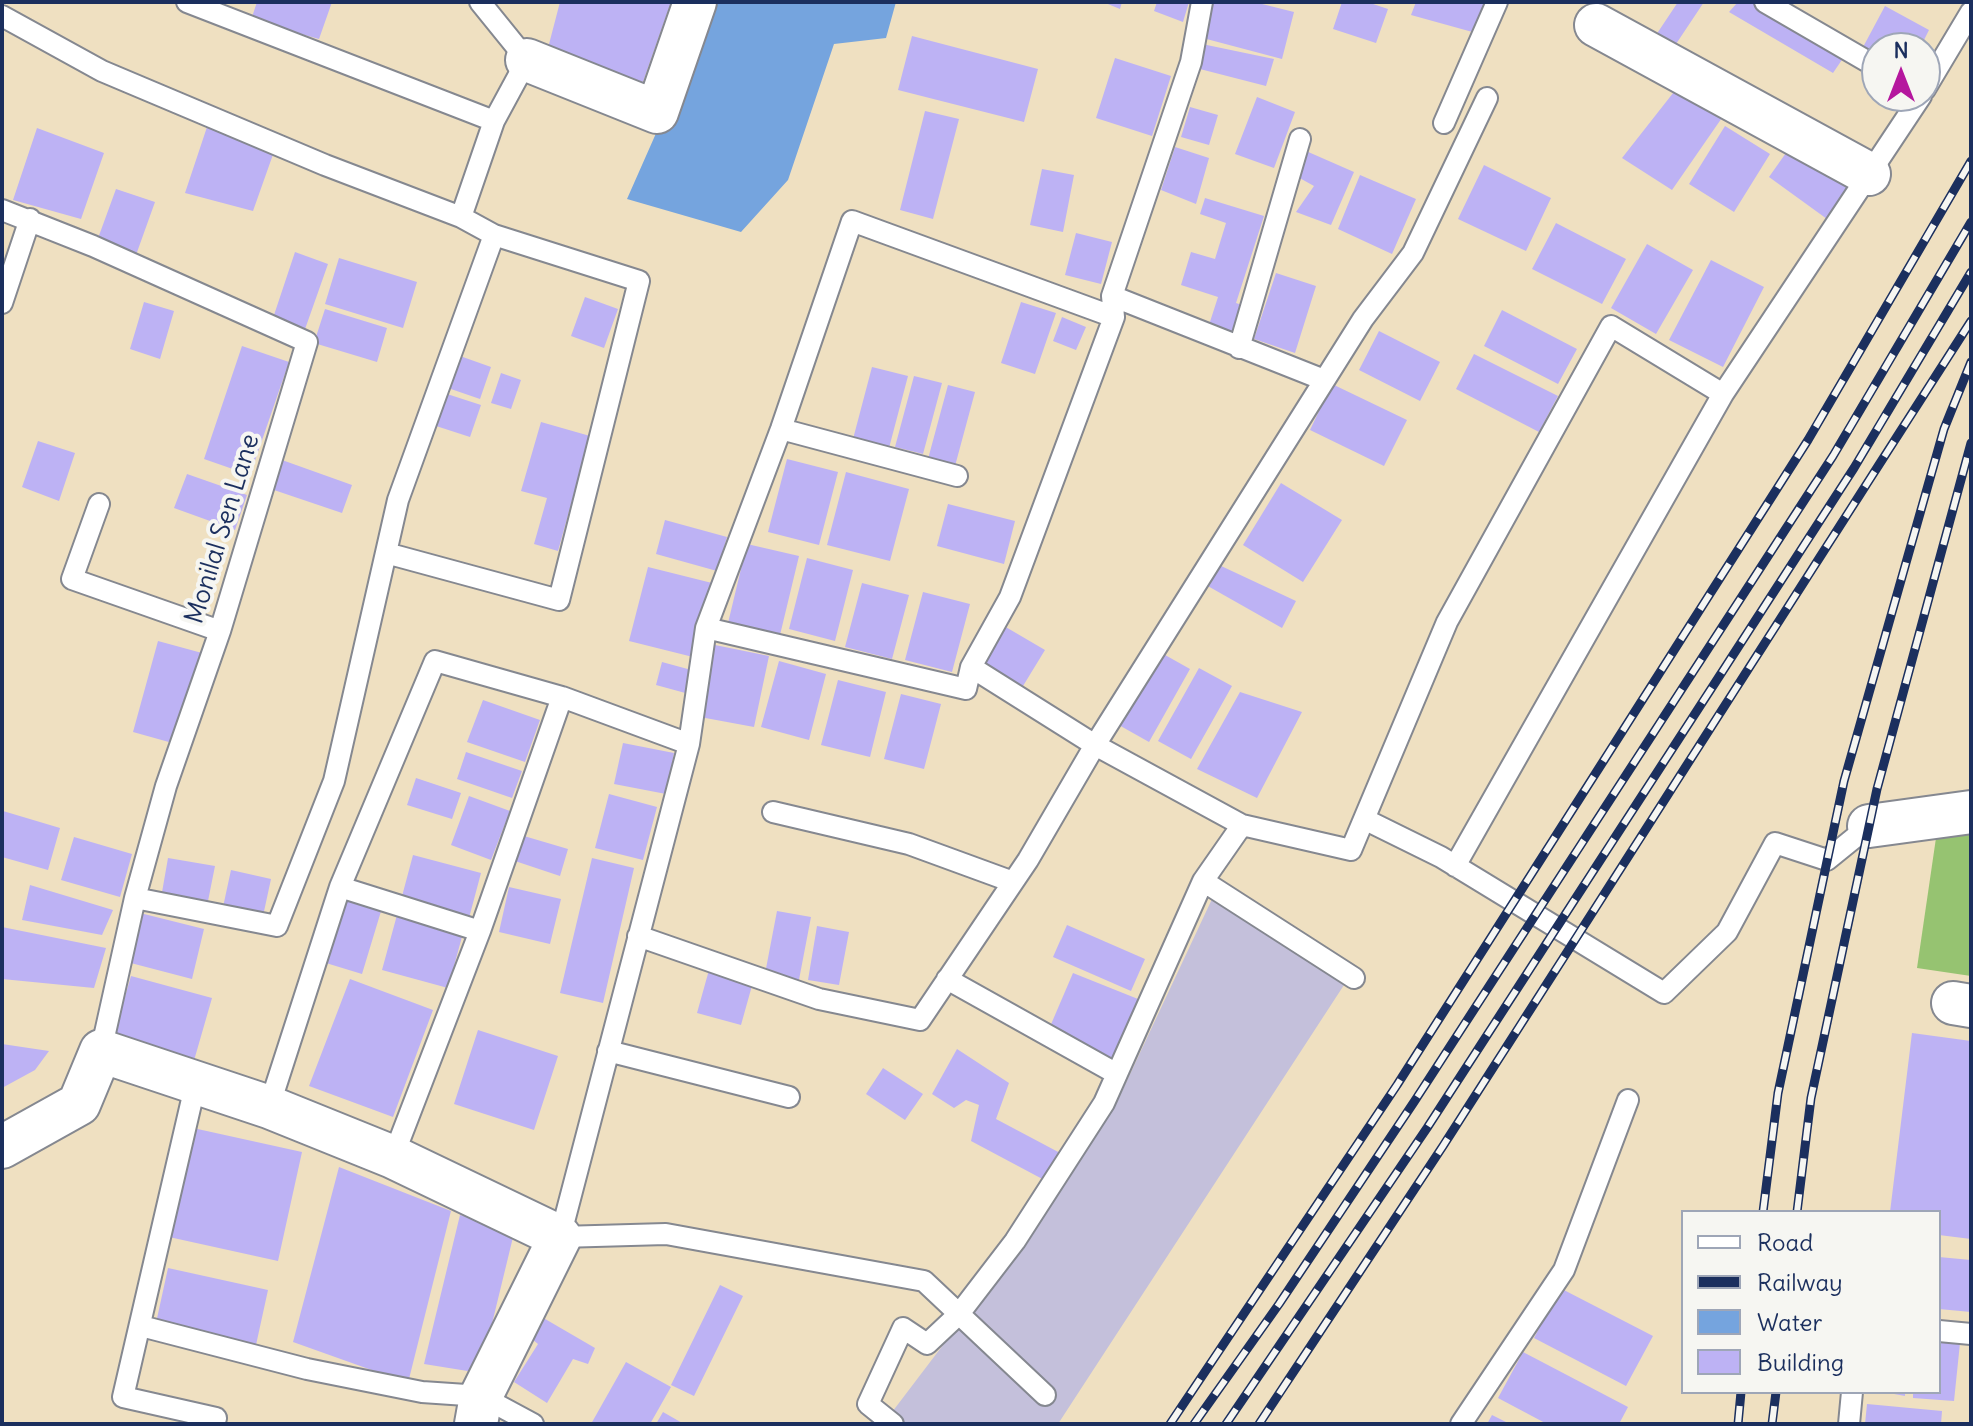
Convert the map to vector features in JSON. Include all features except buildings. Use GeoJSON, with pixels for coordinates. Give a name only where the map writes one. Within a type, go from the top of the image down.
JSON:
{"type":"FeatureCollection","features":[{"type":"Feature","properties":{"kind":"street"},"geometry":{"type":"LineString","coordinates":[[527,60],[657,112],[695,2]]}},
{"type":"Feature","properties":{"kind":"street"},"geometry":{"type":"LineString","coordinates":[[1596,25],[1869,174]]}},
{"type":"Feature","properties":{"kind":"street"},"geometry":{"type":"LineString","coordinates":[[1869,826],[1971,812]]}},
{"type":"Feature","properties":{"kind":"street"},"geometry":{"type":"LineString","coordinates":[[2,1147],[79,1104],[101,1051],[269,1107],[393,1157],[560,1237],[479,1410]]}},
{"type":"Feature","properties":{"kind":"lane"},"geometry":{"type":"LineString","coordinates":[[187,2],[494,121]]}},
{"type":"Feature","properties":{"kind":"lane"},"geometry":{"type":"LineString","coordinates":[[461,217],[494,121],[527,60],[480,2]]}},
{"type":"Feature","properties":{"kind":"lane"},"geometry":{"type":"LineString","coordinates":[[706,628],[966,689],[971,667],[1010,597],[1114,317],[1112,296],[1191,62],[1202,2]]}},
{"type":"Feature","properties":{"kind":"lane"},"geometry":{"type":"LineString","coordinates":[[1444,123],[1497,2]]}},
{"type":"Feature","properties":{"kind":"lane"},"geometry":{"type":"LineString","coordinates":[[1765,2],[1861,58]]}},
{"type":"Feature","properties":{"kind":"lane"},"geometry":{"type":"LineString","coordinates":[[1941,62],[1971,12]]}},
{"type":"Feature","properties":{"kind":"lane"},"geometry":{"type":"LineString","coordinates":[[2,16],[102,71],[325,165],[461,217],[494,235],[639,281],[559,600],[386,553]]}},
{"type":"Feature","properties":{"kind":"lane"},"geometry":{"type":"LineString","coordinates":[[638,936],[819,999],[920,1020],[1013,882],[1095,745],[1363,319],[1413,253],[1487,98]]}},
{"type":"Feature","properties":{"kind":"lane"},"geometry":{"type":"LineString","coordinates":[[1455,866],[1723,394],[1910,112]]}},
{"type":"Feature","properties":{"kind":"lane"},"geometry":{"type":"LineString","coordinates":[[1239,348],[1300,139]]}},
{"type":"Feature","properties":{"kind":"lane","name":"Monilal Sen Lane"},"geometry":{"type":"LineString","coordinates":[[2,210],[30,219],[307,342],[220,631],[166,786],[135,898],[101,1051]]}},
{"type":"Feature","properties":{"kind":"lane"},"geometry":{"type":"LineString","coordinates":[[2,303],[30,219]]}},
{"type":"Feature","properties":{"kind":"lane"},"geometry":{"type":"LineString","coordinates":[[1045,1395],[924,1281],[666,1234],[560,1237],[689,744],[706,628],[781,429],[852,221],[1114,317]]}},
{"type":"Feature","properties":{"kind":"lane"},"geometry":{"type":"LineString","coordinates":[[135,898],[277,926],[334,781],[398,500],[494,235]]}},
{"type":"Feature","properties":{"kind":"lane"},"geometry":{"type":"LineString","coordinates":[[1112,296],[1324,380]]}},
{"type":"Feature","properties":{"kind":"lane"},"geometry":{"type":"LineString","coordinates":[[971,667],[1095,745],[1242,825],[1351,850],[1447,622],[1611,326],[1723,394]]}},
{"type":"Feature","properties":{"kind":"lane"},"geometry":{"type":"LineString","coordinates":[[781,429],[957,476]]}},
{"type":"Feature","properties":{"kind":"lane"},"geometry":{"type":"LineString","coordinates":[[99,504],[72,579],[220,631]]}},
{"type":"Feature","properties":{"kind":"lane"},"geometry":{"type":"LineString","coordinates":[[269,1107],[340,887],[435,661],[562,697],[689,744]]}},
{"type":"Feature","properties":{"kind":"lane"},"geometry":{"type":"LineString","coordinates":[[393,1157],[480,931],[562,697]]}},
{"type":"Feature","properties":{"kind":"lane"},"geometry":{"type":"LineString","coordinates":[[773,812],[909,844],[1013,882]]}},
{"type":"Feature","properties":{"kind":"lane"},"geometry":{"type":"LineString","coordinates":[[1364,819],[1455,866],[1664,993],[1727,932],[1775,843],[1827,860],[1869,826]]}},
{"type":"Feature","properties":{"kind":"lane"},"geometry":{"type":"LineString","coordinates":[[893,1424],[868,1404],[903,1328],[927,1344],[959,1314],[1023,1229],[1104,1103],[1203,881],[1242,825]]}},
{"type":"Feature","properties":{"kind":"lane"},"geometry":{"type":"LineString","coordinates":[[1203,881],[1354,978]]}},
{"type":"Feature","properties":{"kind":"lane"},"geometry":{"type":"LineString","coordinates":[[340,887],[480,931]]}},
{"type":"Feature","properties":{"kind":"lane"},"geometry":{"type":"LineString","coordinates":[[947,979],[1117,1074]]}},
{"type":"Feature","properties":{"kind":"lane"},"geometry":{"type":"LineString","coordinates":[[608,1051],[789,1097]]}},
{"type":"Feature","properties":{"kind":"lane"},"geometry":{"type":"LineString","coordinates":[[196,1082],[123,1397],[216,1418],[214,1424]]}},
{"type":"Feature","properties":{"kind":"lane"},"geometry":{"type":"LineString","coordinates":[[1461,1424],[1564,1270],[1628,1100]]}},
{"type":"Feature","properties":{"kind":"lane"},"geometry":{"type":"LineString","coordinates":[[141,1326],[307,1369],[422,1392],[533,1424]]}},
{"type":"Feature","properties":{"kind":"lane"},"geometry":{"type":"LineString","coordinates":[[1941,1331],[1971,1334]]}},
{"type":"Feature","properties":{"kind":"lane"},"geometry":{"type":"LineString","coordinates":[[1849,1424],[1852,1394]]}},
{"type":"Feature","properties":{"kind":"shaded area"},"geometry":{"type":"Polygon","coordinates":[[[1212,899],[1344,985],[1058,1424],[883,1424],[981,1295],[1116,1104],[1212,899]]]}},
{"type":"Feature","properties":{"kind":"green space"},"geometry":{"type":"Polygon","coordinates":[[[1971,824],[1971,976],[1917,968],[1937,831],[1971,824]]]}},
{"type":"Feature","properties":{"kind":"water"},"geometry":{"type":"Polygon","coordinates":[[[714,2],[896,2],[886,38],[834,44],[788,180],[741,232],[627,199],[714,2]]]}},
{"type":"Feature","properties":{"kind":"railway"},"geometry":{"type":"LineString","coordinates":[[1170,1424],[1397,1085],[1808,440],[1971,161]]}},
{"type":"Feature","properties":{"kind":"railway"},"geometry":{"type":"LineString","coordinates":[[1194,1424],[1279,1304],[1414,1102],[1833,456],[1971,222]]}},
{"type":"Feature","properties":{"kind":"railway"},"geometry":{"type":"LineString","coordinates":[[1226,1424],[1427,1128],[1854,468],[1971,272]]}},
{"type":"Feature","properties":{"kind":"railway"},"geometry":{"type":"LineString","coordinates":[[1259,1424],[1443,1146],[1971,321]]}},
{"type":"Feature","properties":{"kind":"railway"},"geometry":{"type":"LineString","coordinates":[[1763,1210],[1778,1093],[1844,781],[1944,429],[1971,362]]}},
{"type":"Feature","properties":{"kind":"railway"},"geometry":{"type":"LineString","coordinates":[[1797,1210],[1811,1098],[1877,789],[1971,443]]}},
{"type":"Feature","properties":{"kind":"railway"},"geometry":{"type":"LineString","coordinates":[[1738,1424],[1741,1394]]}},
{"type":"Feature","properties":{"kind":"railway"},"geometry":{"type":"LineString","coordinates":[[1772,1424],[1776,1394]]}}]}
